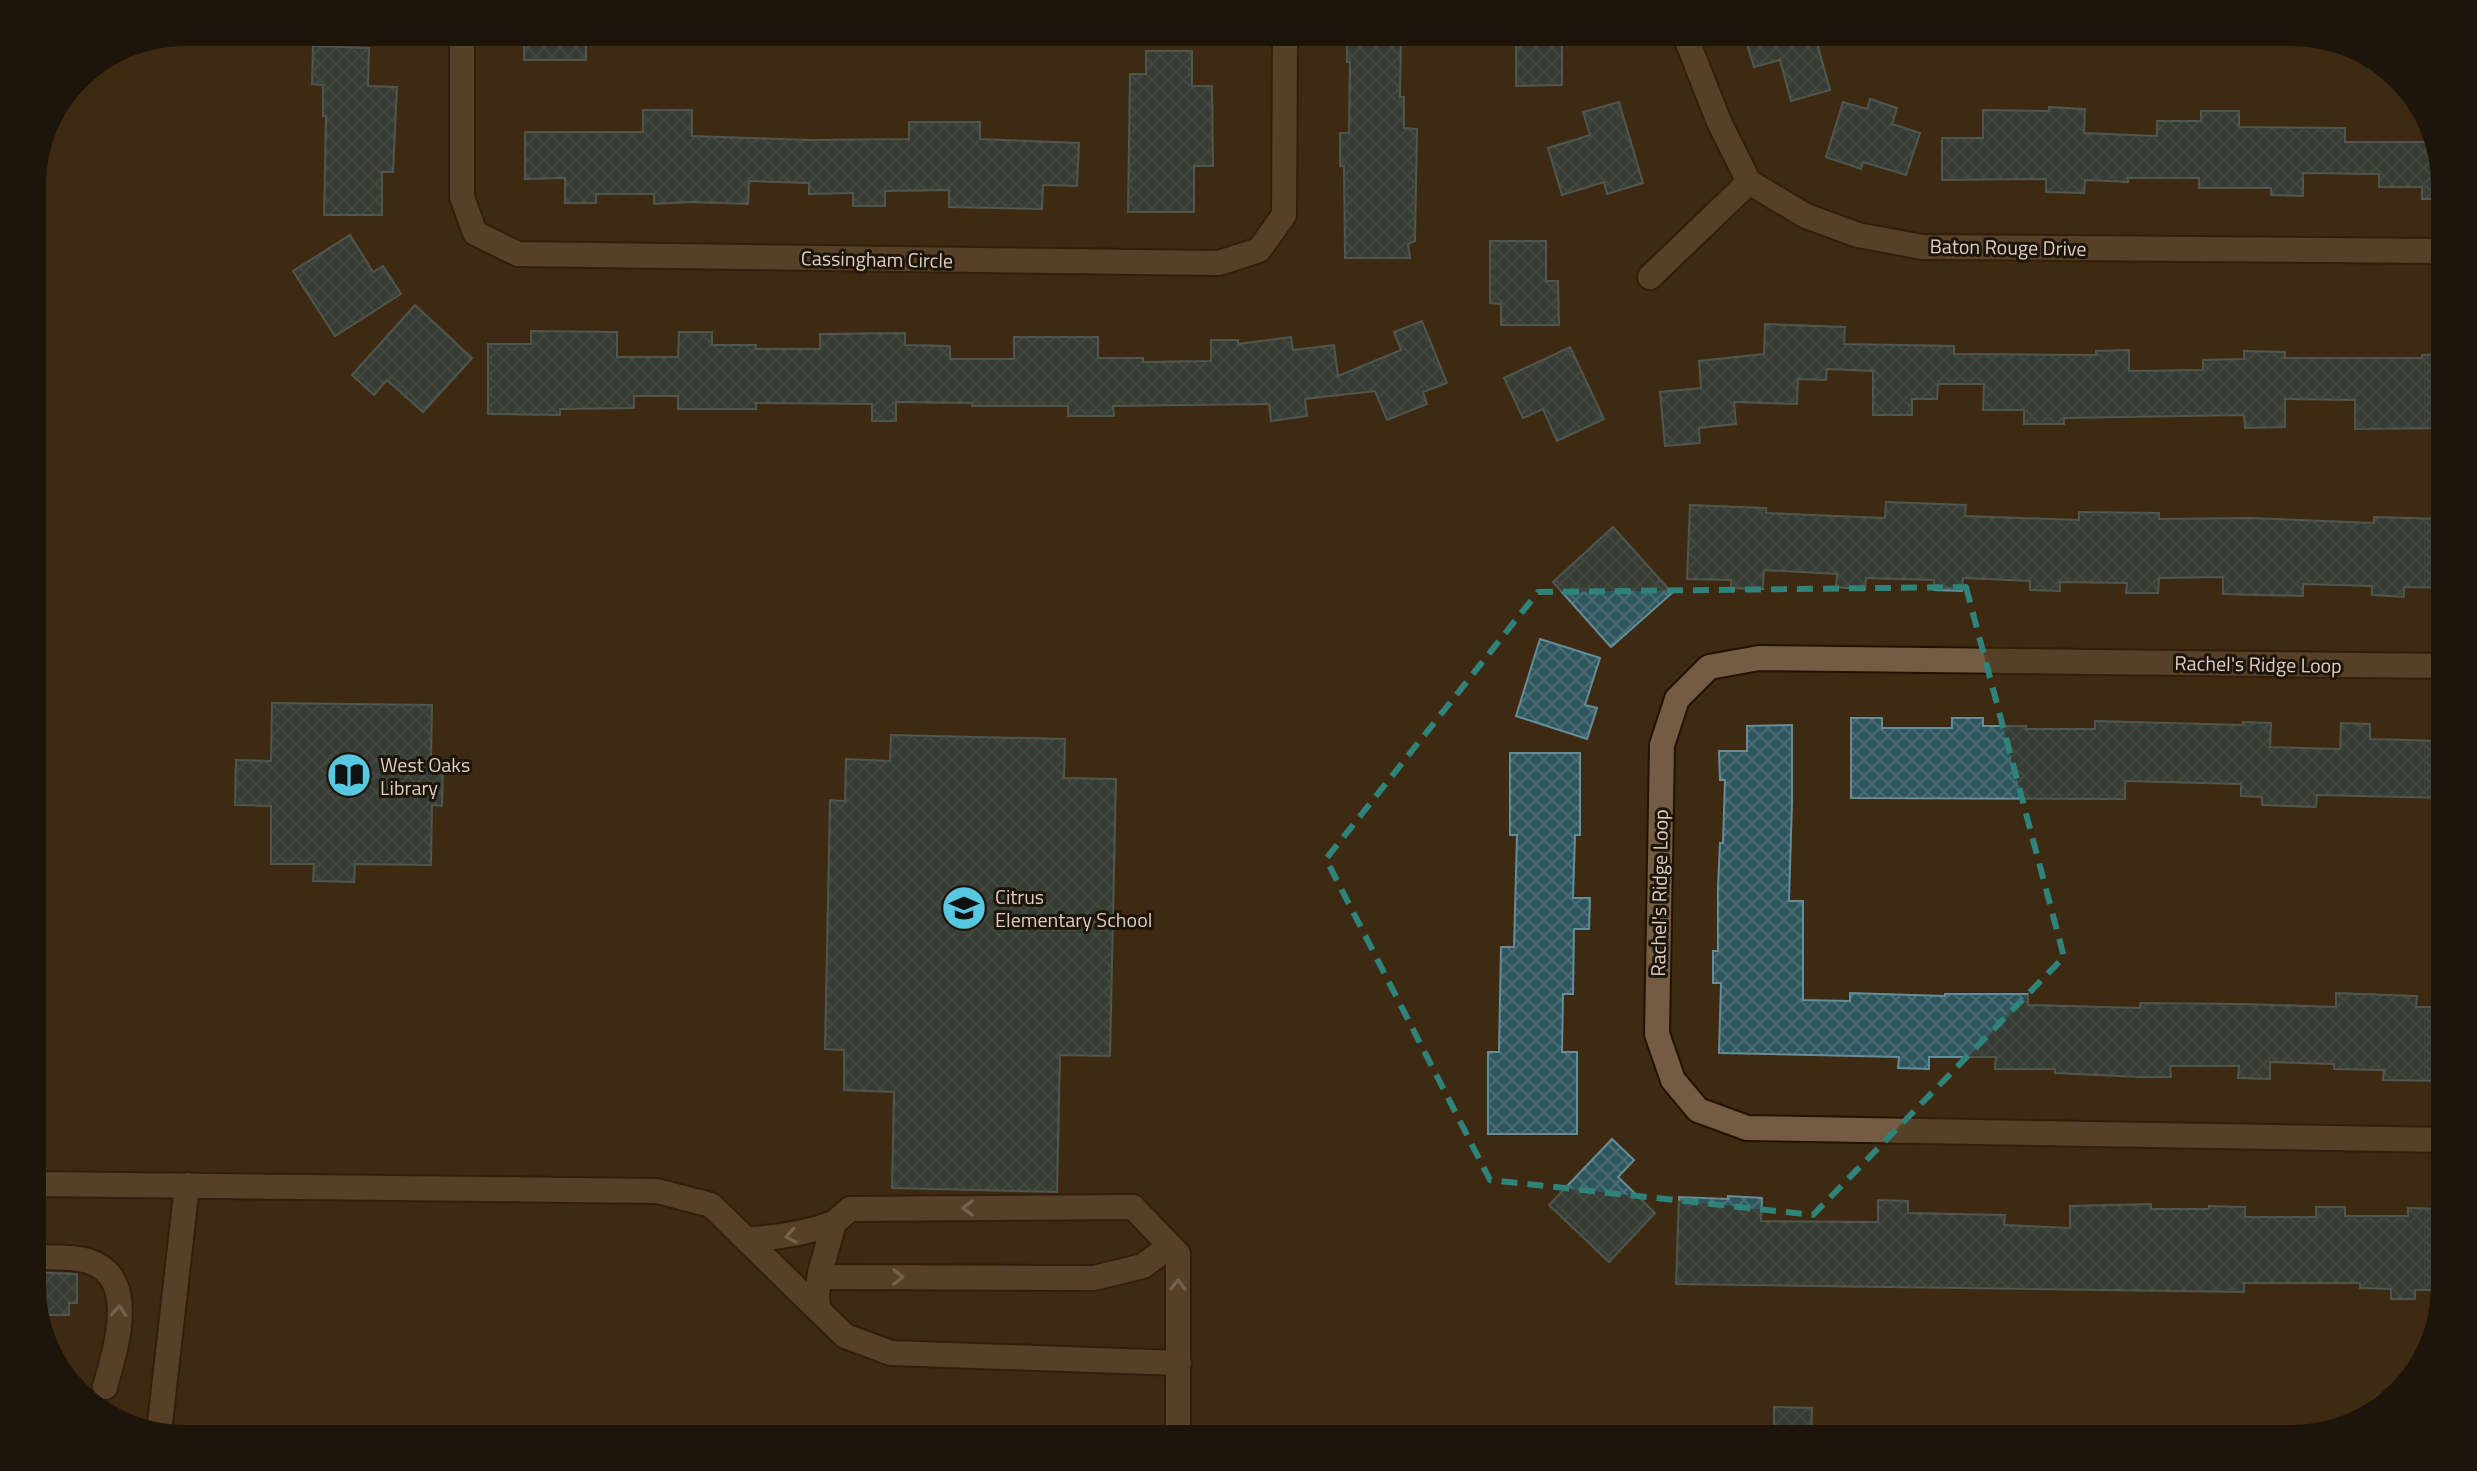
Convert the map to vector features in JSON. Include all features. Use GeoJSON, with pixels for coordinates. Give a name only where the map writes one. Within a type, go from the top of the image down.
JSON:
{"type":"FeatureCollection","features":[{"type":"Feature","properties":{"kind":"street","name":"Cassingham Circle"},"geometry":{"type":"LineString","coordinates":[[462,46],[462,197],[475,233],[518,254],[1219,263],[1259,250],[1284,215],[1285,46]]}},
{"type":"Feature","properties":{"kind":"street"},"geometry":{"type":"LineString","coordinates":[[1650,277],[1749,182],[1719,122],[1689,46]]}},
{"type":"Feature","properties":{"kind":"street","name":"Baton Rouge Drive"},"geometry":{"type":"LineString","coordinates":[[1749,182],[1806,216],[1858,235],[1922,247],[2431,251]]}},
{"type":"Feature","properties":{"kind":"street","name":"Rachel's Ridge Loop"},"geometry":{"type":"LineString","coordinates":[[2431,666],[1759,658],[1709,667],[1677,699],[1662,745],[1657,1034],[1673,1080],[1698,1110],[1747,1128],[2431,1140]]}},
{"type":"Feature","properties":{"kind":"street"},"geometry":{"type":"LineString","coordinates":[[46,1184],[657,1191],[711,1205],[845,1336],[891,1353],[1179,1363]]}},
{"type":"Feature","properties":{"kind":"street"},"geometry":{"type":"LineString","coordinates":[[160,1423],[187,1185]]}},
{"type":"Feature","properties":{"kind":"street"},"geometry":{"type":"LineString","coordinates":[[746,1239],[791,1236],[834,1223],[850,1209],[1133,1207],[1178,1254],[1178,1425]]}},
{"type":"Feature","properties":{"kind":"street"},"geometry":{"type":"LineString","coordinates":[[818,1309],[820,1277],[834,1223]]}},
{"type":"Feature","properties":{"kind":"street"},"geometry":{"type":"LineString","coordinates":[[820,1277],[1094,1278],[1143,1266],[1170,1246]]}},
{"type":"Feature","properties":{"kind":"street"},"geometry":{"type":"LineString","coordinates":[[46,1257],[91,1262],[100,1266],[115,1283],[120,1297],[120,1312],[105,1387]]}},
{"type":"Feature","properties":{"kind":"highlighted area"},"geometry":{"type":"Polygon","coordinates":[[[1966,587],[2064,957],[1813,1215],[1490,1180],[1326,859],[1538,592],[1966,587]]]}},
{"type":"Feature","properties":{"kind":"building"},"geometry":{"type":"Polygon","coordinates":[[[313,46],[369,48],[368,86],[397,87],[393,172],[382,172],[382,215],[324,215],[326,116],[323,116],[323,85],[312,84],[313,46]]]}},
{"type":"Feature","properties":{"kind":"building"},"geometry":{"type":"Polygon","coordinates":[[[524,46],[586,46],[586,60],[524,60],[524,46]]]}},
{"type":"Feature","properties":{"kind":"building"},"geometry":{"type":"Polygon","coordinates":[[[1347,46],[1401,46],[1400,97],[1404,97],[1404,128],[1417,129],[1415,241],[1408,244],[1410,258],[1345,258],[1344,166],[1340,166],[1340,133],[1349,133],[1350,62],[1347,62],[1347,46]]]}},
{"type":"Feature","properties":{"kind":"building"},"geometry":{"type":"Polygon","coordinates":[[[1516,46],[1562,46],[1562,85],[1516,86],[1516,46]]]}},
{"type":"Feature","properties":{"kind":"building"},"geometry":{"type":"Polygon","coordinates":[[[1747,46],[1818,46],[1830,90],[1791,101],[1780,60],[1754,67],[1747,46]]]}},
{"type":"Feature","properties":{"kind":"building"},"geometry":{"type":"Polygon","coordinates":[[[1146,51],[1192,51],[1192,86],[1212,86],[1213,166],[1194,166],[1194,212],[1128,212],[1130,74],[1146,74],[1146,51]]]}},
{"type":"Feature","properties":{"kind":"building"},"geometry":{"type":"Polygon","coordinates":[[[1870,99],[1897,108],[1892,124],[1920,133],[1906,175],[1863,162],[1861,169],[1826,157],[1843,102],[1867,109],[1870,99]]]}},
{"type":"Feature","properties":{"kind":"building"},"geometry":{"type":"Polygon","coordinates":[[[1619,102],[1643,183],[1607,194],[1604,182],[1562,195],[1548,148],[1590,135],[1583,112],[1619,102]]]}},
{"type":"Feature","properties":{"kind":"building"},"geometry":{"type":"Polygon","coordinates":[[[2049,107],[2085,109],[2084,133],[2157,136],[2157,121],[2201,121],[2201,111],[2239,111],[2239,127],[2345,128],[2345,142],[2424,142],[2431,175],[2431,199],[2422,199],[2422,187],[2379,187],[2379,174],[2303,173],[2303,196],[2271,195],[2271,188],[2199,188],[2199,178],[2128,178],[2128,182],[2085,180],[2084,193],[2046,192],[2046,179],[1942,180],[1942,138],[1983,138],[1983,110],[2049,111],[2049,107]]]}},
{"type":"Feature","properties":{"kind":"building"},"geometry":{"type":"Polygon","coordinates":[[[643,110],[692,110],[692,136],[909,139],[909,122],[980,122],[980,139],[1079,143],[1077,186],[1043,185],[1042,209],[949,207],[949,190],[885,191],[885,206],[853,206],[853,193],[809,194],[809,183],[749,181],[748,204],[654,204],[654,194],[596,194],[596,203],[565,203],[565,178],[525,179],[525,132],[643,132],[643,110]]]}},
{"type":"Feature","properties":{"kind":"building"},"geometry":{"type":"Polygon","coordinates":[[[350,235],[373,272],[383,266],[401,294],[335,336],[293,271],[350,235]]]}},
{"type":"Feature","properties":{"kind":"building"},"geometry":{"type":"Polygon","coordinates":[[[1490,241],[1546,241],[1546,281],[1558,281],[1559,325],[1501,325],[1501,304],[1490,303],[1490,241]]]}},
{"type":"Feature","properties":{"kind":"building"},"geometry":{"type":"Polygon","coordinates":[[[415,305],[472,358],[423,412],[387,380],[374,395],[352,375],[415,305]]]}},
{"type":"Feature","properties":{"kind":"building"},"geometry":{"type":"Polygon","coordinates":[[[1422,321],[1447,383],[1423,392],[1427,404],[1387,420],[1375,391],[1305,399],[1307,416],[1271,421],[1269,404],[1113,406],[1114,416],[1068,416],[1068,406],[896,402],[896,421],[872,421],[872,404],[756,403],[756,409],[678,409],[678,396],[634,396],[634,408],[560,409],[560,415],[488,414],[488,344],[531,344],[531,331],[617,332],[617,357],[678,357],[679,332],[712,332],[712,345],[756,345],[756,349],[820,349],[820,334],[905,333],[905,345],[950,346],[950,359],[1014,359],[1014,337],[1098,337],[1098,358],[1143,358],[1143,362],[1211,361],[1211,340],[1238,340],[1238,344],[1291,337],[1293,350],[1334,345],[1338,376],[1401,350],[1394,332],[1422,321]]]}},
{"type":"Feature","properties":{"kind":"building"},"geometry":{"type":"Polygon","coordinates":[[[1765,324],[1845,327],[1844,344],[1954,346],[1954,354],[2096,355],[2096,351],[2129,350],[2129,371],[2203,370],[2203,360],[2244,359],[2244,351],[2285,352],[2285,358],[2422,358],[2422,355],[2431,355],[2431,428],[2355,429],[2355,400],[2285,399],[2285,427],[2245,428],[2244,415],[2064,418],[2064,424],[2024,424],[2024,410],[1983,410],[1984,384],[1938,384],[1937,399],[1912,399],[1912,415],[1873,415],[1873,371],[1827,369],[1826,380],[1798,379],[1797,404],[1734,402],[1736,424],[1699,428],[1700,443],[1665,446],[1660,392],[1701,388],[1699,361],[1764,354],[1765,324]]]}},
{"type":"Feature","properties":{"kind":"building"},"geometry":{"type":"Polygon","coordinates":[[[1570,347],[1604,419],[1557,441],[1543,409],[1523,418],[1504,378],[1570,347]]]}},
{"type":"Feature","properties":{"kind":"building"},"geometry":{"type":"Polygon","coordinates":[[[1886,502],[1966,505],[1965,516],[2079,520],[2079,512],[2159,513],[2159,519],[2252,518],[2374,523],[2374,517],[2431,519],[2431,588],[2404,587],[2404,597],[2372,595],[2372,586],[2303,584],[2303,596],[2223,594],[2223,577],[2159,578],[2158,593],[2126,593],[2127,583],[2060,582],[2060,591],[2030,590],[2030,581],[1963,578],[1962,591],[1934,590],[1934,580],[1866,578],[1865,589],[1836,587],[1837,574],[1764,570],[1763,589],[1731,588],[1731,580],[1687,579],[1690,505],[1766,508],[1766,513],[1885,518],[1886,502]]]}},
{"type":"Feature","properties":{"kind":"building"},"geometry":{"type":"Polygon","coordinates":[[[1613,527],[1672,593],[1611,647],[1553,582],[1613,527]]]}},
{"type":"Feature","properties":{"kind":"building"},"geometry":{"type":"Polygon","coordinates":[[[1540,639],[1600,658],[1585,705],[1597,708],[1587,739],[1516,716],[1540,639]]]}},
{"type":"Feature","properties":{"kind":"building"},"geometry":{"type":"Polygon","coordinates":[[[272,703],[432,705],[431,762],[443,762],[442,806],[432,805],[431,865],[355,864],[354,882],[313,881],[314,864],[271,864],[271,806],[235,805],[236,760],[271,761],[272,703]]]}},
{"type":"Feature","properties":{"kind":"building"},"geometry":{"type":"Polygon","coordinates":[[[1851,718],[1882,718],[1882,728],[1952,728],[1952,718],[1983,718],[1983,726],[2026,726],[2026,729],[2095,729],[2095,721],[2271,723],[2270,747],[2340,749],[2341,723],[2370,724],[2370,739],[2431,741],[2431,798],[2317,795],[2316,807],[2262,805],[2262,797],[2241,796],[2241,784],[2125,781],[2125,799],[1851,798],[1851,718]]]}},
{"type":"Feature","properties":{"kind":"building"},"geometry":{"type":"Polygon","coordinates":[[[1792,725],[1789,901],[1803,901],[1803,1000],[1850,1001],[1850,993],[1945,996],[2028,994],[2028,1005],[2140,1008],[2140,1003],[2336,1007],[2336,993],[2417,996],[2416,1007],[2431,1007],[2431,1081],[2383,1080],[2384,1070],[2334,1069],[2334,1064],[2270,1062],[2270,1079],[2238,1078],[2239,1066],[2170,1066],[2171,1077],[2140,1077],[2055,1073],[2055,1069],[1995,1069],[1996,1057],[1929,1057],[1929,1069],[1898,1068],[1899,1057],[1719,1053],[1721,983],[1713,983],[1713,951],[1718,951],[1718,888],[1725,780],[1720,780],[1719,751],[1747,751],[1747,726],[1792,725]]]}},
{"type":"Feature","properties":{"kind":"building"},"geometry":{"type":"Polygon","coordinates":[[[891,735],[1065,739],[1064,778],[1116,779],[1110,1056],[1060,1055],[1057,1192],[892,1188],[894,1092],[844,1090],[844,1050],[825,1049],[830,800],[845,801],[846,759],[890,761],[891,735]]]}},
{"type":"Feature","properties":{"kind":"building"},"geometry":{"type":"Polygon","coordinates":[[[1510,753],[1580,753],[1580,835],[1575,835],[1573,898],[1590,898],[1589,929],[1574,929],[1573,994],[1563,994],[1562,1052],[1577,1052],[1577,1134],[1488,1134],[1488,1052],[1499,1052],[1501,947],[1514,947],[1517,835],[1510,835],[1510,753]]]}},
{"type":"Feature","properties":{"kind":"building"},"geometry":{"type":"Polygon","coordinates":[[[1612,1139],[1634,1160],[1618,1177],[1655,1213],[1609,1262],[1549,1205],[1612,1139]]]}},
{"type":"Feature","properties":{"kind":"building"},"geometry":{"type":"Polygon","coordinates":[[[1728,1196],[1762,1198],[1761,1221],[1878,1222],[1878,1200],[1908,1201],[1908,1213],[2005,1215],[2004,1225],[2070,1228],[2070,1206],[2151,1204],[2151,1209],[2245,1207],[2245,1217],[2316,1217],[2316,1207],[2345,1207],[2345,1216],[2408,1216],[2408,1208],[2431,1209],[2431,1290],[2415,1290],[2415,1299],[2391,1299],[2391,1289],[2360,1288],[2360,1283],[2244,1283],[2244,1292],[1676,1284],[1679,1197],[1728,1199],[1728,1196]]]}},
{"type":"Feature","properties":{"kind":"building"},"geometry":{"type":"Polygon","coordinates":[[[46,1273],[77,1274],[77,1303],[69,1303],[69,1315],[49,1315],[46,1273]]]}},
{"type":"Feature","properties":{"kind":"building"},"geometry":{"type":"Polygon","coordinates":[[[1774,1407],[1812,1408],[1811,1425],[1774,1425],[1774,1407]]]}},
{"type":"Feature","properties":{"kind":"place","name":"West Oaks Library"},"geometry":{"type":"Point","coordinates":[349,775]}},
{"type":"Feature","properties":{"kind":"place","name":"Citrus Elementary School"},"geometry":{"type":"Point","coordinates":[964,908]}}]}
